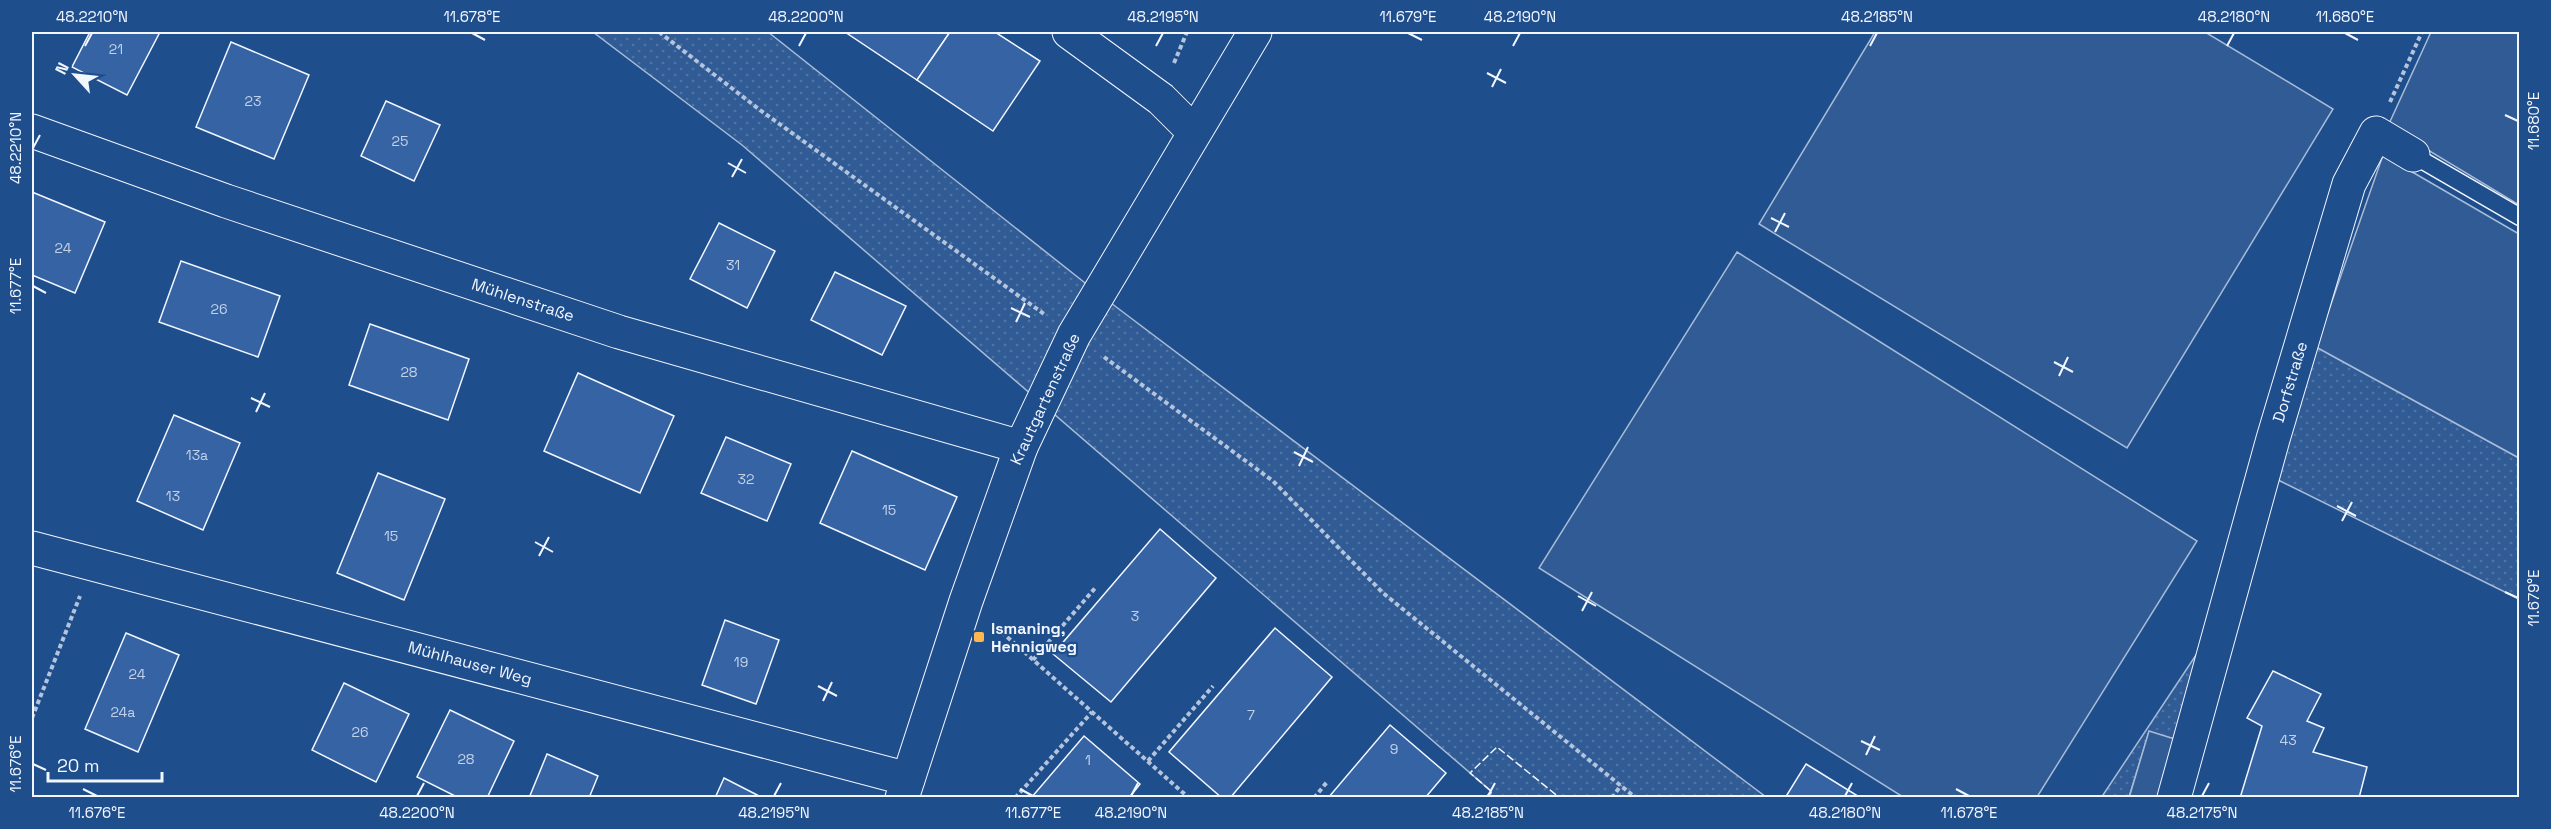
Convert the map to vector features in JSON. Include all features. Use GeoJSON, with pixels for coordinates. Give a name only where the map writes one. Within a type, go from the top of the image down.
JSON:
{"type":"FeatureCollection","features":[{"type":"Feature","properties":{"kind":"street"},"geometry":{"type":"LineString","coordinates":[[1069,32],[1161,99],[1194,132]]}},
{"type":"Feature","properties":{"kind":"street","name":"Krautgartenstraße"},"geometry":{"type":"LineString","coordinates":[[905,788],[966,601],[1021,447],[1074,335],[1255,32]]}},
{"type":"Feature","properties":{"kind":"street","name":"Mühlenstraße"},"geometry":{"type":"LineString","coordinates":[[32,131],[226,201],[619,332],[1021,447]]}},
{"type":"Feature","properties":{"kind":"street"},"geometry":{"type":"LineString","coordinates":[[2376,133],[2414,155]]}},
{"type":"Feature","properties":{"kind":"street","name":"Dorfstraße"},"geometry":{"type":"LineString","coordinates":[[2174,798],[2270,451],[2349,184],[2376,133]]}},
{"type":"Feature","properties":{"kind":"street","name":"Mühlhauser Weg"},"geometry":{"type":"LineString","coordinates":[[32,548],[905,788]]}},
{"type":"Feature","properties":{"kind":"lane"},"geometry":{"type":"LineString","coordinates":[[2414,155],[2520,217]]}},
{"type":"Feature","properties":{"kind":"path"},"geometry":{"type":"LineString","coordinates":[[659,32],[760,110],[1074,335],[1273,482],[1383,593],[1636,798]]}},
{"type":"Feature","properties":{"kind":"path"},"geometry":{"type":"LineString","coordinates":[[2376,133],[2422,32]]}},
{"type":"Feature","properties":{"kind":"path"},"geometry":{"type":"LineString","coordinates":[[32,718],[93,564]]}},
{"type":"Feature","properties":{"kind":"path"},"geometry":{"type":"LineString","coordinates":[[1033,660],[1096,587]]}},
{"type":"Feature","properties":{"kind":"path"},"geometry":{"type":"LineString","coordinates":[[966,601],[1189,798]]}},
{"type":"Feature","properties":{"kind":"path"},"geometry":{"type":"LineString","coordinates":[[1148,761],[1214,686]]}},
{"type":"Feature","properties":{"kind":"path"},"geometry":{"type":"LineString","coordinates":[[1015,798],[1092,712]]}},
{"type":"Feature","properties":{"kind":"path"},"geometry":{"type":"LineString","coordinates":[[1314,798],[1327,782]]}},
{"type":"Feature","properties":{"kind":"path"},"geometry":{"type":"LineString","coordinates":[[1612,798],[1621,785]]}},
{"type":"Feature","properties":{"kind":"shaded area"},"geometry":{"type":"Polygon","coordinates":[[[593,32],[768,32],[1099,294],[1766,797],[1486,797],[1491,791],[742,145],[593,32]]]}},
{"type":"Feature","properties":{"kind":"shaded area"},"geometry":{"type":"Polygon","coordinates":[[[1875,32],[2205,32],[2333,109],[2127,448],[1759,224],[1875,32]]]}},
{"type":"Feature","properties":{"kind":"shaded area"},"geometry":{"type":"Polygon","coordinates":[[[2431,32],[2519,32],[2519,205],[2388,126],[2431,32]]]}},
{"type":"Feature","properties":{"kind":"shaded area"},"geometry":{"type":"Polygon","coordinates":[[[2383,155],[2519,234],[2519,458],[2316,347],[2383,155]]]}},
{"type":"Feature","properties":{"kind":"shaded area"},"geometry":{"type":"Polygon","coordinates":[[[1737,252],[2197,541],[2037,797],[1903,797],[1539,568],[1737,252]]]}},
{"type":"Feature","properties":{"kind":"shaded area"},"geometry":{"type":"Polygon","coordinates":[[[2316,347],[2519,458],[2519,599],[2276,479],[2316,347]]]}},
{"type":"Feature","properties":{"kind":"shaded area"},"geometry":{"type":"Polygon","coordinates":[[[2206,640],[2181,741],[2149,732],[2129,797],[2101,798],[2206,640]]]}},
{"type":"Feature","properties":{"kind":"shaded area"},"geometry":{"type":"Polygon","coordinates":[[[2149,731],[2181,741],[2164,797],[2129,798],[2149,731]]]}},
{"type":"Feature","properties":{"kind":"building"},"geometry":{"type":"Polygon","coordinates":[[[90,32],[160,32],[127,95],[72,67],[90,32]]]}},
{"type":"Feature","properties":{"kind":"building"},"geometry":{"type":"Polygon","coordinates":[[[845,32],[950,32],[917,80],[845,32]]]}},
{"type":"Feature","properties":{"kind":"building"},"geometry":{"type":"Polygon","coordinates":[[[950,32],[995,32],[1040,61],[993,131],[917,80],[950,32]]]}},
{"type":"Feature","properties":{"kind":"building"},"geometry":{"type":"Polygon","coordinates":[[[231,42],[309,75],[274,159],[196,127],[231,42]]]}},
{"type":"Feature","properties":{"kind":"building"},"geometry":{"type":"Polygon","coordinates":[[[386,101],[440,125],[414,181],[361,156],[386,101]]]}},
{"type":"Feature","properties":{"kind":"building"},"geometry":{"type":"Polygon","coordinates":[[[32,192],[105,222],[75,293],[32,275],[32,192]]]}},
{"type":"Feature","properties":{"kind":"building"},"geometry":{"type":"Polygon","coordinates":[[[719,223],[775,251],[747,308],[690,279],[719,223]]]}},
{"type":"Feature","properties":{"kind":"building"},"geometry":{"type":"Polygon","coordinates":[[[181,261],[280,296],[258,357],[159,322],[181,261]]]}},
{"type":"Feature","properties":{"kind":"building"},"geometry":{"type":"Polygon","coordinates":[[[835,272],[906,306],[882,355],[811,320],[835,272]]]}},
{"type":"Feature","properties":{"kind":"building"},"geometry":{"type":"Polygon","coordinates":[[[370,324],[469,359],[448,420],[349,385],[370,324]]]}},
{"type":"Feature","properties":{"kind":"building"},"geometry":{"type":"Polygon","coordinates":[[[578,373],[674,416],[640,493],[544,451],[578,373]]]}},
{"type":"Feature","properties":{"kind":"building"},"geometry":{"type":"Polygon","coordinates":[[[174,415],[240,443],[203,530],[137,501],[174,415]]]}},
{"type":"Feature","properties":{"kind":"building"},"geometry":{"type":"Polygon","coordinates":[[[726,437],[791,464],[767,521],[701,493],[726,437]]]}},
{"type":"Feature","properties":{"kind":"building"},"geometry":{"type":"Polygon","coordinates":[[[852,451],[957,497],[925,570],[820,523],[852,451]]]}},
{"type":"Feature","properties":{"kind":"building"},"geometry":{"type":"Polygon","coordinates":[[[378,473],[445,499],[404,600],[337,573],[378,473]]]}},
{"type":"Feature","properties":{"kind":"building"},"geometry":{"type":"Polygon","coordinates":[[[1160,529],[1216,578],[1111,702],[1053,654],[1160,529]]]}},
{"type":"Feature","properties":{"kind":"building"},"geometry":{"type":"Polygon","coordinates":[[[725,620],[779,640],[756,704],[702,685],[725,620]]]}},
{"type":"Feature","properties":{"kind":"building"},"geometry":{"type":"Polygon","coordinates":[[[1275,628],[1332,677],[1230,798],[1222,798],[1169,752],[1275,628]]]}},
{"type":"Feature","properties":{"kind":"building"},"geometry":{"type":"Polygon","coordinates":[[[126,633],[179,655],[138,752],[85,729],[126,633]]]}},
{"type":"Feature","properties":{"kind":"building"},"geometry":{"type":"Polygon","coordinates":[[[2273,671],[2321,694],[2307,721],[2324,728],[2313,752],[2367,767],[2359,798],[2240,798],[2262,726],[2247,718],[2273,671]]]}},
{"type":"Feature","properties":{"kind":"building"},"geometry":{"type":"Polygon","coordinates":[[[344,683],[409,714],[376,782],[312,750],[344,683]]]}},
{"type":"Feature","properties":{"kind":"building"},"geometry":{"type":"Polygon","coordinates":[[[450,710],[514,741],[487,798],[459,798],[417,777],[450,710]]]}},
{"type":"Feature","properties":{"kind":"building"},"geometry":{"type":"Polygon","coordinates":[[[1390,725],[1446,773],[1425,798],[1328,798],[1390,725]]]}},
{"type":"Feature","properties":{"kind":"building"},"geometry":{"type":"Polygon","coordinates":[[[1084,736],[1140,784],[1129,798],[1031,798],[1084,736]]]}},
{"type":"Feature","properties":{"kind":"building"},"geometry":{"type":"Polygon","coordinates":[[[547,754],[598,776],[589,798],[529,798],[547,754]]]}},
{"type":"Feature","properties":{"kind":"building"},"geometry":{"type":"Polygon","coordinates":[[[1806,764],[1861,798],[1785,798],[1806,764]]]}},
{"type":"Feature","properties":{"kind":"building"},"geometry":{"type":"Polygon","coordinates":[[[724,778],[763,798],[715,798],[724,778]]]}},
{"type":"Feature","properties":{"kind":"fence"},"geometry":{"type":"LineString","coordinates":[[1486,798],[1492,792],[1470,773],[1497,747],[1560,798]]}},
{"type":"Feature","properties":{"kind":"place","name":"Ismaning, Hennigweg"},"geometry":{"type":"Point","coordinates":[979,637]}}]}
